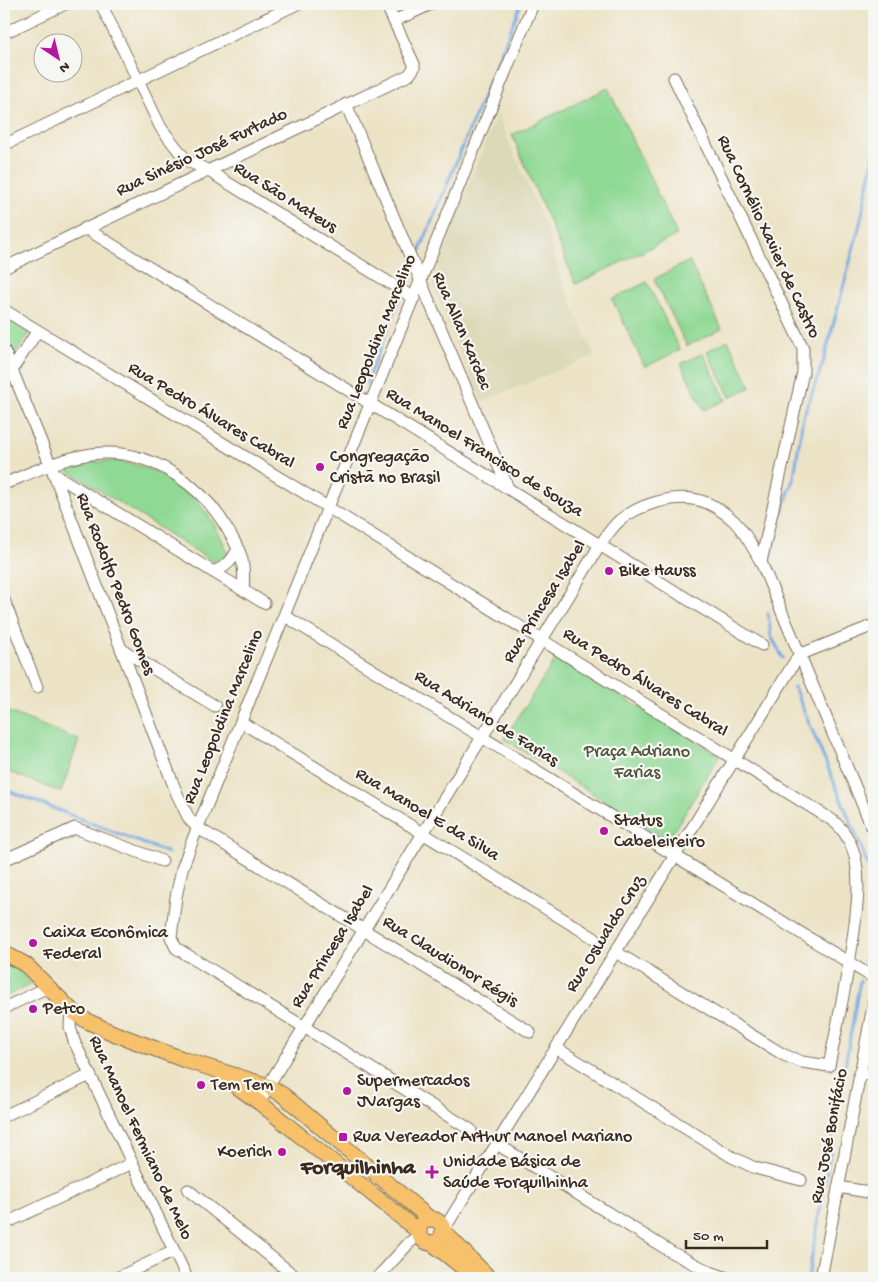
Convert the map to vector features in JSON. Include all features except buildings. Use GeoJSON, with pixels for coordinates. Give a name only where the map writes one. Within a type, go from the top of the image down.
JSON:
{"type":"FeatureCollection","features":[{"type":"Feature","properties":{"kind":"main road"},"geometry":{"type":"LineString","coordinates":[[4,953],[26,965],[71,1010],[88,1021],[113,1033],[215,1070],[268,1086],[283,1095],[430,1219],[440,1223],[443,1231],[489,1278]]}},
{"type":"Feature","properties":{"kind":"main road"},"geometry":{"type":"LineString","coordinates":[[215,1070],[260,1103],[476,1278]]}},
{"type":"Feature","properties":{"kind":"main road"},"geometry":{"type":"LineString","coordinates":[[344,1172],[357,1157]]}},
{"type":"Feature","properties":{"kind":"main road"},"geometry":{"type":"LineString","coordinates":[[423,1236],[423,1221],[430,1219]]}},
{"type":"Feature","properties":{"kind":"main road"},"geometry":{"type":"LineString","coordinates":[[423,1236],[438,1240],[443,1231]]}},
{"type":"Feature","properties":{"kind":"street"},"geometry":{"type":"LineString","coordinates":[[4,33],[65,4]]}},
{"type":"Feature","properties":{"kind":"street","name":"Rua São Mateus"},"geometry":{"type":"LineString","coordinates":[[100,4],[161,128],[180,154],[191,164],[207,170],[414,298]]}},
{"type":"Feature","properties":{"kind":"street"},"geometry":{"type":"LineString","coordinates":[[4,145],[297,4]]}},
{"type":"Feature","properties":{"kind":"street"},"geometry":{"type":"LineString","coordinates":[[386,4],[394,21],[431,4]]}},
{"type":"Feature","properties":{"kind":"street","name":"Rua Leopoldina Marcelino"},"geometry":{"type":"LineString","coordinates":[[304,1028],[176,948],[171,937],[182,869],[533,4]]}},
{"type":"Feature","properties":{"kind":"street","name":"Rua Sinésio José Furtado"},"geometry":{"type":"LineString","coordinates":[[4,268],[409,75],[414,68],[413,60],[394,21]]}},
{"type":"Feature","properties":{"kind":"street","name":"Rua Cornélio Xavier de Castro"},"geometry":{"type":"LineString","coordinates":[[674,78],[803,348],[803,372],[761,562]]}},
{"type":"Feature","properties":{"kind":"street","name":"Rua Allan Kardec"},"geometry":{"type":"LineString","coordinates":[[346,104],[508,488]]}},
{"type":"Feature","properties":{"kind":"street","name":"Rua Manoel Francisco de Souza"},"geometry":{"type":"LineString","coordinates":[[85,228],[762,645]]}},
{"type":"Feature","properties":{"kind":"street","name":"Rua Pedro Álvares Cabral"},"geometry":{"type":"LineString","coordinates":[[4,310],[832,820],[844,831],[856,860],[858,888],[850,963]]}},
{"type":"Feature","properties":{"kind":"street"},"geometry":{"type":"LineString","coordinates":[[11,371],[37,332]]}},
{"type":"Feature","properties":{"kind":"street","name":"Rua Rodolfo Pedro Gomes"},"geometry":{"type":"LineString","coordinates":[[4,350],[177,794],[190,818],[198,828]]}},
{"type":"Feature","properties":{"kind":"street"},"geometry":{"type":"LineString","coordinates":[[4,484],[52,470],[80,456],[104,453],[130,456],[158,465],[184,480],[221,517],[238,549],[243,567],[243,590]]}},
{"type":"Feature","properties":{"kind":"street"},"geometry":{"type":"LineString","coordinates":[[52,470],[264,603]]}},
{"type":"Feature","properties":{"kind":"street","name":"Rua Princesa Isabel"},"geometry":{"type":"LineString","coordinates":[[260,1103],[268,1086],[600,545],[617,523],[633,512],[658,502],[686,499],[696,500],[715,507],[734,521],[750,542],[761,562],[874,832]]}},
{"type":"Feature","properties":{"kind":"street"},"geometry":{"type":"LineString","coordinates":[[213,572],[230,562],[238,549]]}},
{"type":"Feature","properties":{"kind":"street"},"geometry":{"type":"LineString","coordinates":[[4,600],[37,687]]}},
{"type":"Feature","properties":{"kind":"street","name":"Rua Adriano de Farias"},"geometry":{"type":"LineString","coordinates":[[284,616],[874,978]]}},
{"type":"Feature","properties":{"kind":"street"},"geometry":{"type":"LineString","coordinates":[[800,655],[874,625]]}},
{"type":"Feature","properties":{"kind":"street"},"geometry":{"type":"LineString","coordinates":[[121,649],[215,706]]}},
{"type":"Feature","properties":{"kind":"street","name":"Rua Oswaldo Cruz"},"geometry":{"type":"LineString","coordinates":[[443,1231],[800,655]]}},
{"type":"Feature","properties":{"kind":"street","name":"Rua Manoel E da Silva"},"geometry":{"type":"LineString","coordinates":[[241,722],[594,938]]}},
{"type":"Feature","properties":{"kind":"street"},"geometry":{"type":"LineString","coordinates":[[4,860],[75,828],[162,861]]}},
{"type":"Feature","properties":{"kind":"street","name":"Rua Claudionor Régis"},"geometry":{"type":"LineString","coordinates":[[198,828],[530,1032]]}},
{"type":"Feature","properties":{"kind":"street"},"geometry":{"type":"LineString","coordinates":[[616,952],[784,1054],[802,1062],[829,1066],[850,963]]}},
{"type":"Feature","properties":{"kind":"street"},"geometry":{"type":"LineString","coordinates":[[4,1008],[48,987]]}},
{"type":"Feature","properties":{"kind":"street","name":"Rua José Bonifácio"},"geometry":{"type":"LineString","coordinates":[[821,1278],[874,1000]]}},
{"type":"Feature","properties":{"kind":"street","name":"Rua Manoel Fermiano de Melo"},"geometry":{"type":"LineString","coordinates":[[71,1010],[70,1027],[74,1042],[187,1278]]}},
{"type":"Feature","properties":{"kind":"street"},"geometry":{"type":"LineString","coordinates":[[304,1028],[471,1130]]}},
{"type":"Feature","properties":{"kind":"street"},"geometry":{"type":"LineString","coordinates":[[556,1048],[744,1163],[772,1173],[802,1180]]}},
{"type":"Feature","properties":{"kind":"street"},"geometry":{"type":"LineString","coordinates":[[859,1073],[874,1076]]}},
{"type":"Feature","properties":{"kind":"street"},"geometry":{"type":"LineString","coordinates":[[4,1116],[90,1076]]}},
{"type":"Feature","properties":{"kind":"street"},"geometry":{"type":"LineString","coordinates":[[496,1144],[673,1254],[703,1269],[727,1278]]}},
{"type":"Feature","properties":{"kind":"street"},"geometry":{"type":"LineString","coordinates":[[4,1224],[132,1163]]}},
{"type":"Feature","properties":{"kind":"street"},"geometry":{"type":"LineString","coordinates":[[838,1187],[874,1193]]}},
{"type":"Feature","properties":{"kind":"street"},"geometry":{"type":"LineString","coordinates":[[188,1190],[297,1278]]}},
{"type":"Feature","properties":{"kind":"street"},"geometry":{"type":"LineString","coordinates":[[378,1278],[409,1243],[423,1236]]}},
{"type":"Feature","properties":{"kind":"street"},"geometry":{"type":"LineString","coordinates":[[117,1278],[174,1251]]}},
{"type":"Feature","properties":{"kind":"shaded area"},"geometry":{"type":"Polygon","coordinates":[[[497,113],[547,231],[559,273],[594,356],[481,402],[432,284],[497,113]]]}},
{"type":"Feature","properties":{"kind":"green space"},"geometry":{"type":"Polygon","coordinates":[[[608,88],[677,235],[576,284],[512,135],[608,88]]]}},
{"type":"Feature","properties":{"kind":"green space"},"geometry":{"type":"Polygon","coordinates":[[[689,261],[722,329],[687,346],[654,279],[689,261]]]}},
{"type":"Feature","properties":{"kind":"green space"},"geometry":{"type":"Polygon","coordinates":[[[647,282],[680,350],[645,367],[612,299],[647,282]]]}},
{"type":"Feature","properties":{"kind":"green space"},"geometry":{"type":"Polygon","coordinates":[[[4,315],[30,332],[11,360],[4,343],[4,315]]]}},
{"type":"Feature","properties":{"kind":"green space"},"geometry":{"type":"Polygon","coordinates":[[[728,340],[751,387],[730,397],[707,351],[728,340]]]}},
{"type":"Feature","properties":{"kind":"green space"},"geometry":{"type":"Polygon","coordinates":[[[703,353],[726,400],[704,410],[681,364],[703,353]]]}},
{"type":"Feature","properties":{"kind":"green space"},"geometry":{"type":"Polygon","coordinates":[[[116,461],[140,466],[173,481],[185,490],[206,512],[222,539],[228,554],[217,564],[67,470],[89,462],[116,461]]]}},
{"type":"Feature","properties":{"kind":"green space","name":"Praça Adriano Farias"},"geometry":{"type":"Polygon","coordinates":[[[557,657],[720,756],[668,840],[504,739],[557,657]]]}},
{"type":"Feature","properties":{"kind":"green space"},"geometry":{"type":"Polygon","coordinates":[[[4,710],[79,740],[61,792],[4,770],[4,710]]]}},
{"type":"Feature","properties":{"kind":"green space"},"geometry":{"type":"Polygon","coordinates":[[[4,962],[15,967],[32,984],[4,997],[4,962]]]}},
{"type":"Feature","properties":{"kind":"waterway"},"geometry":{"type":"LineString","coordinates":[[418,255],[521,4]]}},
{"type":"Feature","properties":{"kind":"waterway"},"geometry":{"type":"LineString","coordinates":[[770,559],[780,518],[794,477],[803,417],[823,363],[860,224],[874,155]]}},
{"type":"Feature","properties":{"kind":"waterway"},"geometry":{"type":"LineString","coordinates":[[366,384],[400,297]]}},
{"type":"Feature","properties":{"kind":"waterway"},"geometry":{"type":"LineString","coordinates":[[768,613],[771,636],[783,658]]}},
{"type":"Feature","properties":{"kind":"waterway"},"geometry":{"type":"LineString","coordinates":[[794,687],[862,849],[872,878],[873,897],[865,961]]}},
{"type":"Feature","properties":{"kind":"waterway"},"geometry":{"type":"LineString","coordinates":[[4,789],[168,853]]}},
{"type":"Feature","properties":{"kind":"waterway"},"geometry":{"type":"LineString","coordinates":[[808,1278],[860,980]]}},
{"type":"Feature","properties":{"kind":"place","name":"Congregação Cristã no Brasil"},"geometry":{"type":"Point","coordinates":[320,467]}},
{"type":"Feature","properties":{"kind":"place","name":"Bike Hauss"},"geometry":{"type":"Point","coordinates":[609,571]}},
{"type":"Feature","properties":{"kind":"place","name":"Status Cabeleireiro"},"geometry":{"type":"Point","coordinates":[604,831]}},
{"type":"Feature","properties":{"kind":"place","name":"Caixa Econômica Federal"},"geometry":{"type":"Point","coordinates":[33,943]}},
{"type":"Feature","properties":{"kind":"place","name":"Petco"},"geometry":{"type":"Point","coordinates":[33,1009]}},
{"type":"Feature","properties":{"kind":"place","name":"Tem Tem"},"geometry":{"type":"Point","coordinates":[201,1085]}},
{"type":"Feature","properties":{"kind":"place","name":"Supermercados JVargas"},"geometry":{"type":"Point","coordinates":[347,1091]}},
{"type":"Feature","properties":{"kind":"place","name":"Rua Vereador Arthur Manoel Mariano"},"geometry":{"type":"Point","coordinates":[343,1137]}},
{"type":"Feature","properties":{"kind":"place","name":"Koerich"},"geometry":{"type":"Point","coordinates":[282,1152]}},
{"type":"Feature","properties":{"kind":"place","name":"Unidade Básica de Saúde Forquilhinha"},"geometry":{"type":"Point","coordinates":[432,1172]}},
{"type":"Feature","properties":{"kind":"district","name":"Forquilhinha"},"geometry":{"type":"Point","coordinates":[358,1169]}}]}
